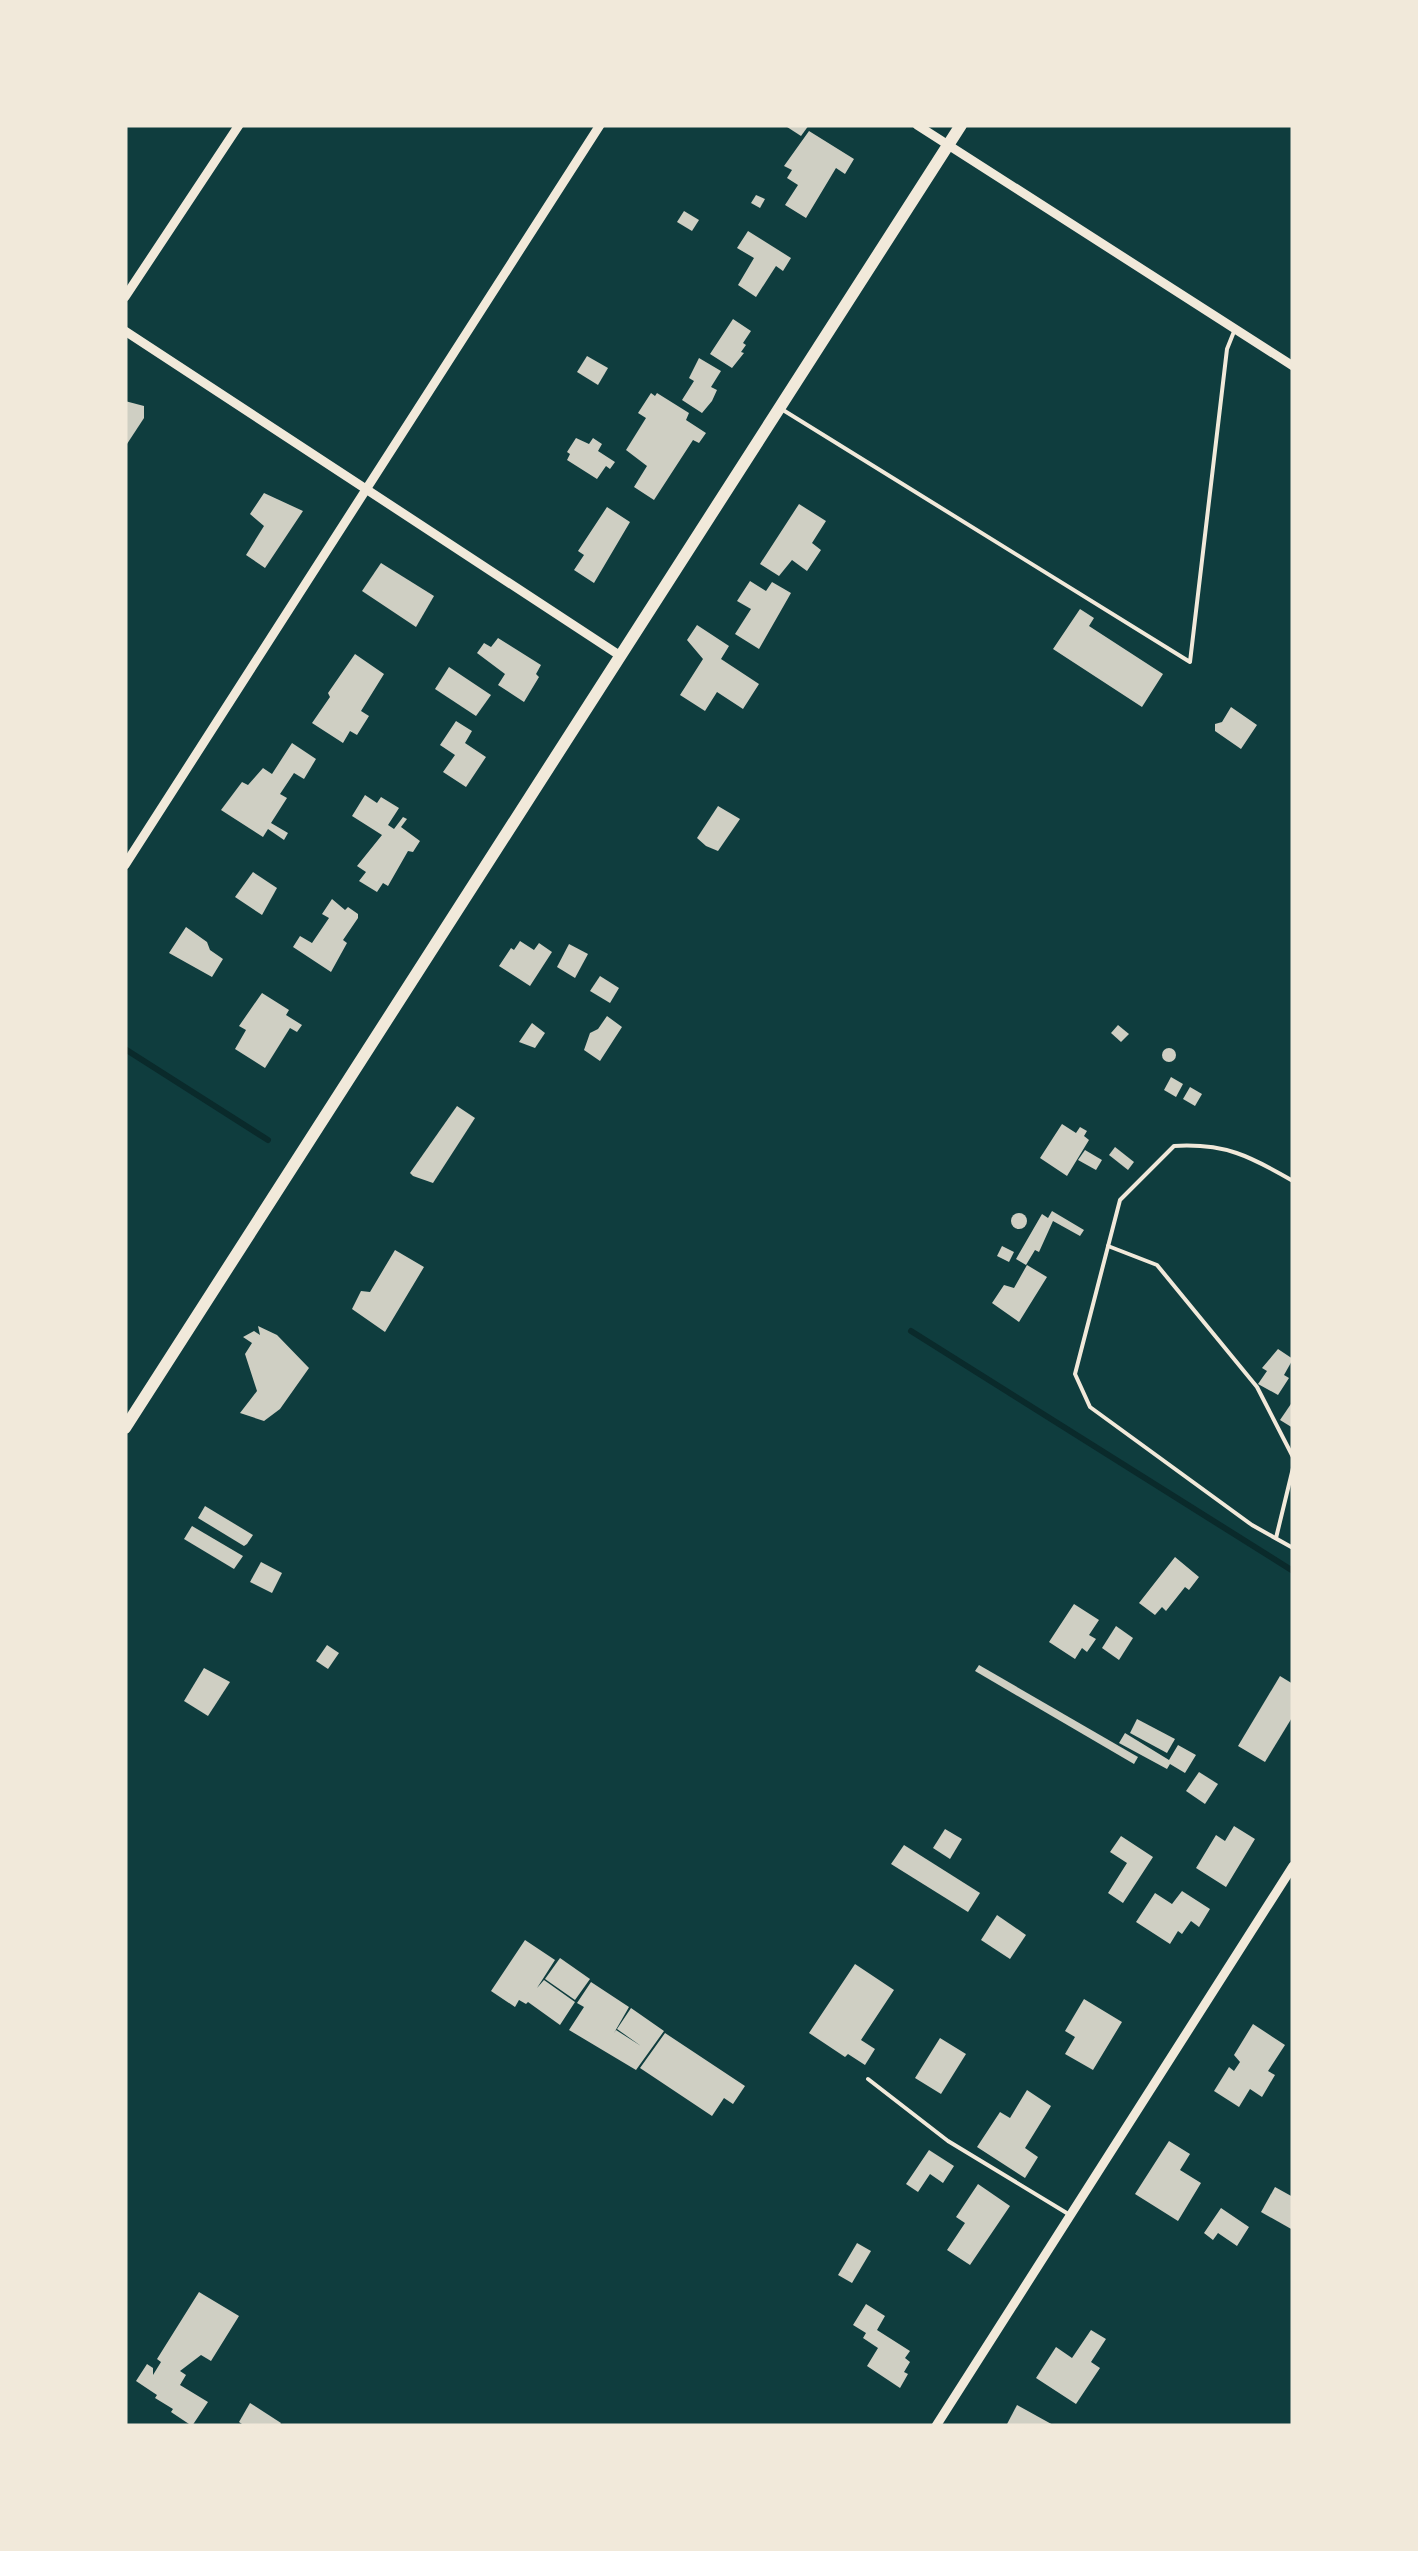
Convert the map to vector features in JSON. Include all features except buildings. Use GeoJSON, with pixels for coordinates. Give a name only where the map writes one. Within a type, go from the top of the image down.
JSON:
{"type":"FeatureCollection","features":[{"type":"Feature","properties":{"kind":"main road"},"geometry":{"type":"LineString","coordinates":[[125,1428],[961,125]]}},
{"type":"Feature","properties":{"kind":"street"},"geometry":{"type":"LineString","coordinates":[[125,298],[239,125]]}},
{"type":"Feature","properties":{"kind":"street"},"geometry":{"type":"LineString","coordinates":[[125,864],[600,125]]}},
{"type":"Feature","properties":{"kind":"street"},"geometry":{"type":"LineString","coordinates":[[918,125],[1293,366]]}},
{"type":"Feature","properties":{"kind":"street"},"geometry":{"type":"LineString","coordinates":[[125,331],[620,655]]}},
{"type":"Feature","properties":{"kind":"street"},"geometry":{"type":"LineString","coordinates":[[936,2426],[1293,1866]]}},
{"type":"Feature","properties":{"kind":"lane"},"geometry":{"type":"LineString","coordinates":[[779,408],[1190,662],[1227,348],[1236,329]]}},
{"type":"Feature","properties":{"kind":"lane"},"geometry":{"type":"LineString","coordinates":[[1293,1180],[1254,1158],[1207,1144],[1174,1146],[1120,1200],[1075,1374],[1090,1408],[1252,1525],[1293,1548]]}},
{"type":"Feature","properties":{"kind":"lane"},"geometry":{"type":"LineString","coordinates":[[1108,1246],[1156,1265],[1257,1388],[1293,1457]]}},
{"type":"Feature","properties":{"kind":"lane"},"geometry":{"type":"LineString","coordinates":[[1276,1538],[1293,1468]]}},
{"type":"Feature","properties":{"kind":"lane"},"geometry":{"type":"LineString","coordinates":[[868,2079],[948,2141],[1070,2215]]}},
{"type":"Feature","properties":{"kind":"waterway"},"geometry":{"type":"LineString","coordinates":[[125,1049],[268,1140]]}},
{"type":"Feature","properties":{"kind":"waterway"},"geometry":{"type":"LineString","coordinates":[[911,1331],[1293,1571]]}}]}
